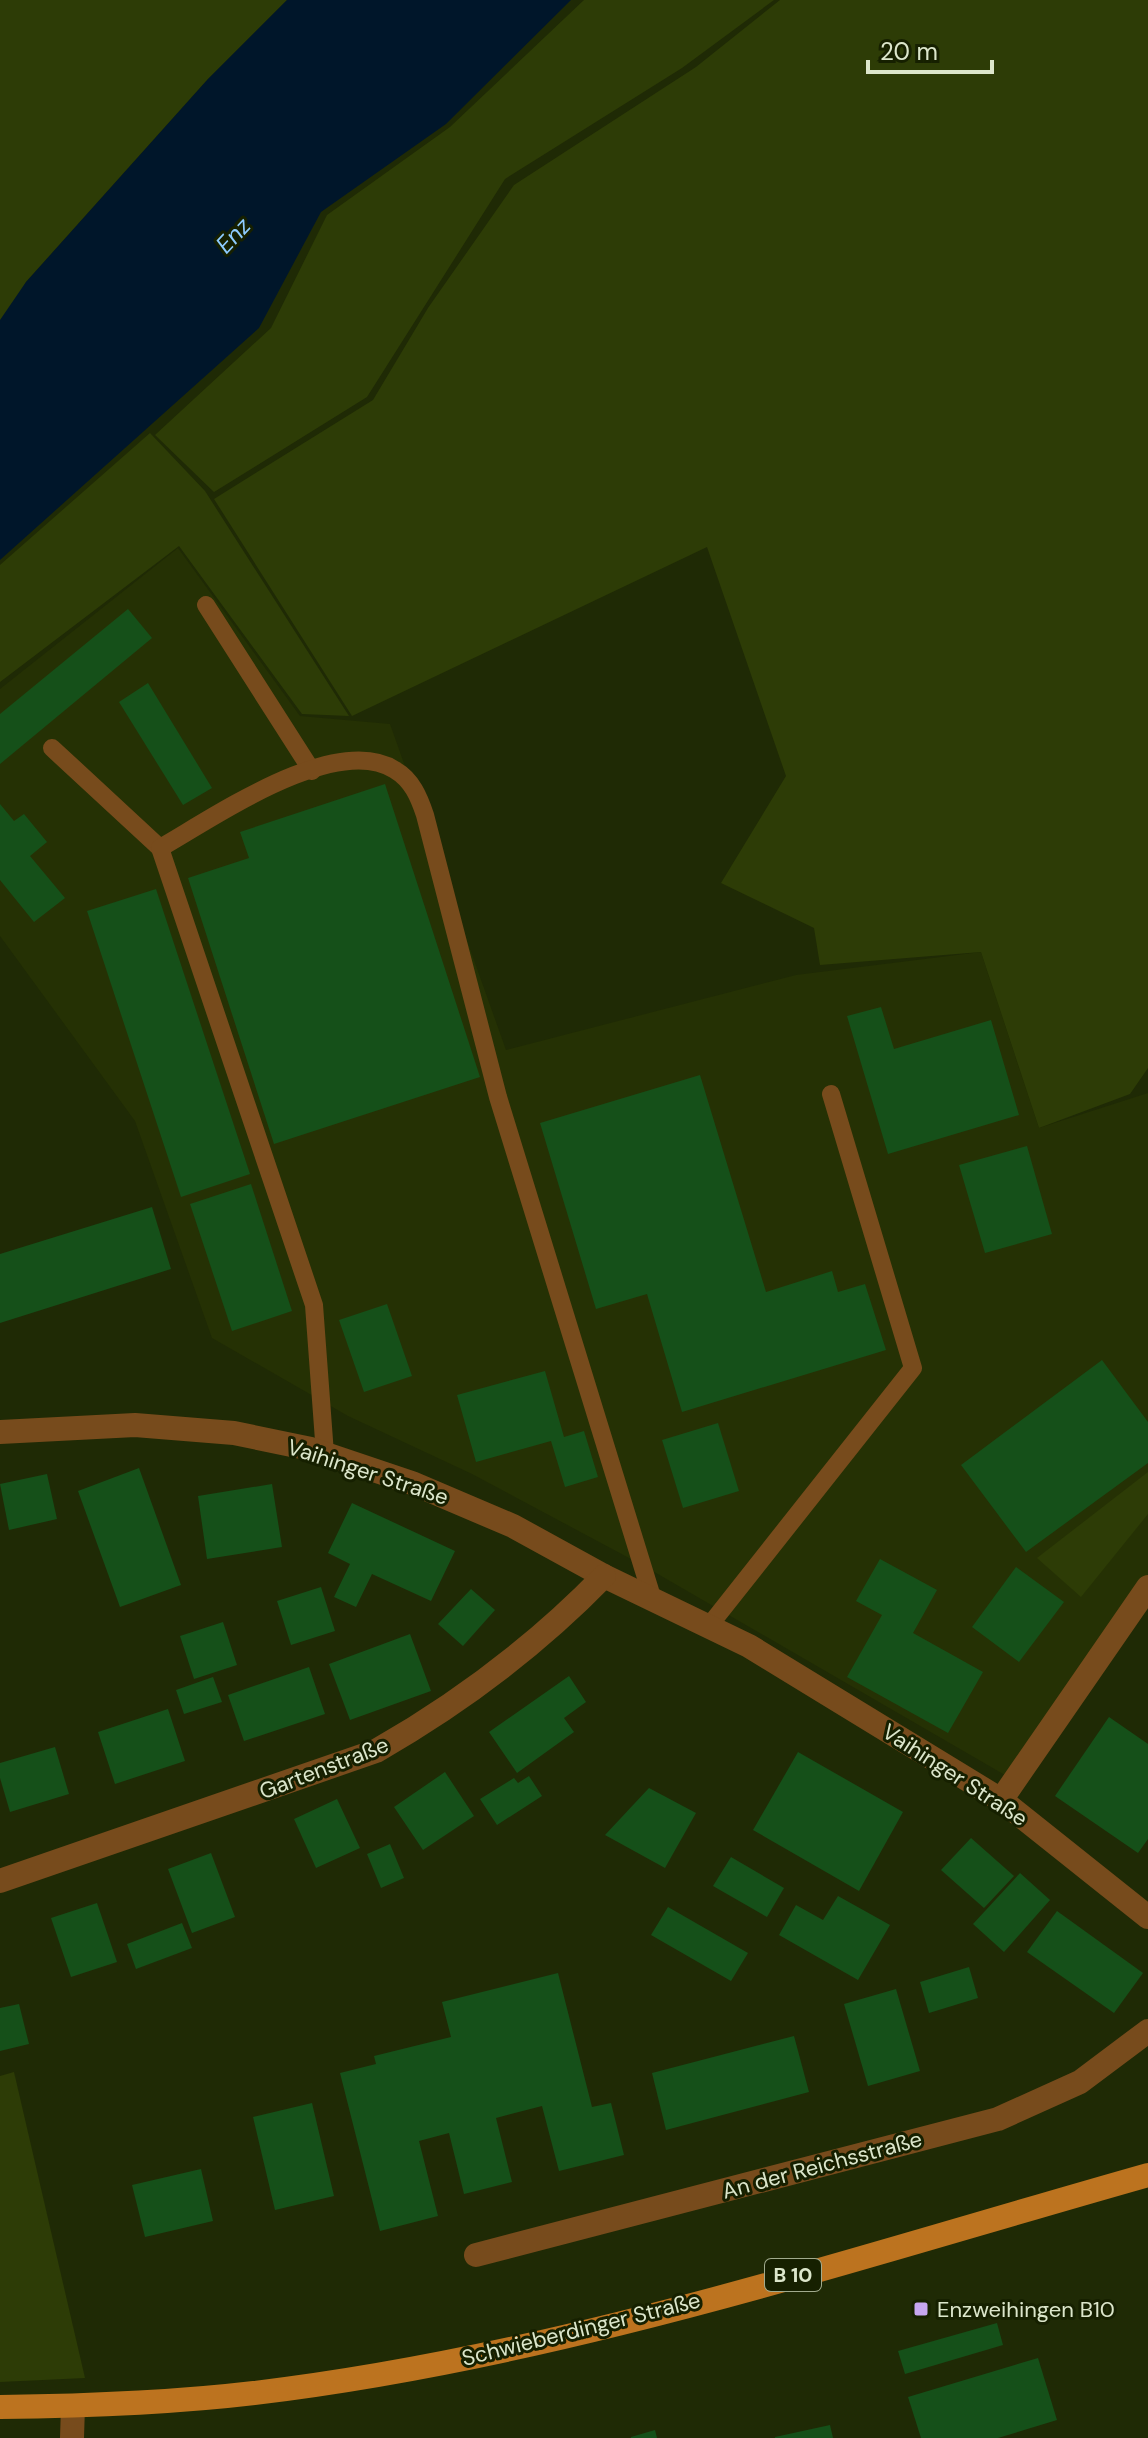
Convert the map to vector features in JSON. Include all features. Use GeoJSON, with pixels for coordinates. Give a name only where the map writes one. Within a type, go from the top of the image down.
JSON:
{"type":"FeatureCollection","features":[{"type":"Feature","properties":{"kind":"main road","name":"Schwieberdinger Straße"},"geometry":{"type":"LineString","coordinates":[[0,2407],[73,2406],[255,2393],[520,2346],[836,2264],[1148,2175]]}},
{"type":"Feature","properties":{"kind":"street","name":"Vaihinger Straße"},"geometry":{"type":"LineString","coordinates":[[0,1432],[135,1425],[234,1433],[325,1454],[412,1483],[513,1526],[604,1576],[709,1626],[1001,1800],[1148,1917]]}},
{"type":"Feature","properties":{"kind":"street","name":"Gartenstraße"},"geometry":{"type":"LineString","coordinates":[[0,1881],[376,1751],[427,1722],[553,1625],[604,1576]]}},
{"type":"Feature","properties":{"kind":"street"},"geometry":{"type":"LineString","coordinates":[[1001,1800],[1148,1587]]}},
{"type":"Feature","properties":{"kind":"street","name":"An der Reichsstraße"},"geometry":{"type":"LineString","coordinates":[[476,2255],[998,2119],[1080,2082],[1148,2031]]}},
{"type":"Feature","properties":{"kind":"street"},"geometry":{"type":"LineString","coordinates":[[72,2438],[73,2406]]}},
{"type":"Feature","properties":{"kind":"lane"},"geometry":{"type":"LineString","coordinates":[[206,605],[312,771]]}},
{"type":"Feature","properties":{"kind":"lane"},"geometry":{"type":"LineString","coordinates":[[52,748],[160,848],[314,1305],[325,1454]]}},
{"type":"Feature","properties":{"kind":"lane"},"geometry":{"type":"LineString","coordinates":[[160,848],[275,783],[347,760],[380,763],[407,779],[417,793],[498,1097],[652,1597]]}},
{"type":"Feature","properties":{"kind":"lane"},"geometry":{"type":"LineString","coordinates":[[709,1626],[913,1368],[831,1094]]}},
{"type":"Feature","properties":{"kind":"shaded area"},"geometry":{"type":"Polygon","coordinates":[[[0,0],[287,0],[208,79],[26,282],[0,329],[0,0]]]}},
{"type":"Feature","properties":{"kind":"shaded area"},"geometry":{"type":"Polygon","coordinates":[[[584,0],[774,0],[682,68],[505,179],[367,397],[214,492],[155,435],[271,328],[327,215],[450,127],[584,0]]]}},
{"type":"Feature","properties":{"kind":"shaded area"},"geometry":{"type":"Polygon","coordinates":[[[780,0],[1148,0],[1148,1068],[1130,1094],[1039,1128],[981,952],[820,965],[814,928],[721,883],[786,776],[707,547],[352,716],[214,499],[373,400],[428,308],[514,185],[696,67],[780,0]]]}},
{"type":"Feature","properties":{"kind":"shaded area"},"geometry":{"type":"Polygon","coordinates":[[[150,433],[205,491],[349,716],[302,714],[179,546],[0,682],[0,565],[150,433]]]}},
{"type":"Feature","properties":{"kind":"shaded area"},"geometry":{"type":"Polygon","coordinates":[[[178,548],[300,716],[390,724],[506,1050],[796,975],[981,952],[1039,1128],[1148,1093],[1148,1575],[1010,1778],[644,1566],[472,1474],[348,1416],[212,1338],[135,1121],[0,936],[0,689],[178,548]]]}},
{"type":"Feature","properties":{"kind":"shaded area"},"geometry":{"type":"Polygon","coordinates":[[[1148,1472],[1148,1514],[1081,1597],[1037,1558],[1148,1472]]]}},
{"type":"Feature","properties":{"kind":"shaded area"},"geometry":{"type":"Polygon","coordinates":[[[14,2072],[85,2378],[0,2382],[0,2076],[14,2072]]]}},
{"type":"Feature","properties":{"kind":"water","name":"Enz"},"geometry":{"type":"Polygon","coordinates":[[[287,0],[571,0],[446,124],[321,212],[259,328],[0,560],[0,320],[26,282],[208,79],[287,0]]]}},
{"type":"Feature","properties":{"kind":"building"},"geometry":{"type":"Polygon","coordinates":[[[128,609],[152,638],[0,764],[0,714],[128,609]]]}},
{"type":"Feature","properties":{"kind":"building"},"geometry":{"type":"Polygon","coordinates":[[[148,683],[212,788],[183,805],[119,702],[148,683]]]}},
{"type":"Feature","properties":{"kind":"building"},"geometry":{"type":"Polygon","coordinates":[[[385,784],[480,1077],[274,1144],[188,878],[249,858],[240,832],[385,784]]]}},
{"type":"Feature","properties":{"kind":"building"},"geometry":{"type":"Polygon","coordinates":[[[0,804],[14,821],[24,814],[47,842],[30,856],[65,898],[34,922],[0,880],[0,804]]]}},
{"type":"Feature","properties":{"kind":"building"},"geometry":{"type":"Polygon","coordinates":[[[156,889],[250,1174],[181,1197],[87,911],[156,889]]]}},
{"type":"Feature","properties":{"kind":"building"},"geometry":{"type":"Polygon","coordinates":[[[881,1007],[894,1049],[991,1020],[1019,1115],[888,1154],[847,1016],[881,1007]]]}},
{"type":"Feature","properties":{"kind":"building"},"geometry":{"type":"Polygon","coordinates":[[[700,1075],[766,1292],[832,1271],[838,1292],[865,1284],[886,1350],[682,1412],[647,1294],[596,1309],[540,1123],[700,1075]]]}},
{"type":"Feature","properties":{"kind":"building"},"geometry":{"type":"Polygon","coordinates":[[[1027,1146],[1052,1234],[985,1253],[959,1165],[1027,1146]]]}},
{"type":"Feature","properties":{"kind":"building"},"geometry":{"type":"Polygon","coordinates":[[[251,1184],[292,1311],[232,1331],[190,1204],[251,1184]]]}},
{"type":"Feature","properties":{"kind":"building"},"geometry":{"type":"Polygon","coordinates":[[[152,1207],[171,1269],[0,1323],[0,1254],[152,1207]]]}},
{"type":"Feature","properties":{"kind":"building"},"geometry":{"type":"Polygon","coordinates":[[[387,1304],[412,1376],[364,1392],[339,1320],[387,1304]]]}},
{"type":"Feature","properties":{"kind":"building"},"geometry":{"type":"Polygon","coordinates":[[[1102,1360],[1148,1422],[1148,1463],[1026,1552],[961,1465],[1102,1360]]]}},
{"type":"Feature","properties":{"kind":"building"},"geometry":{"type":"Polygon","coordinates":[[[545,1371],[564,1437],[584,1431],[598,1477],[565,1487],[551,1441],[476,1462],[457,1395],[545,1371]]]}},
{"type":"Feature","properties":{"kind":"building"},"geometry":{"type":"Polygon","coordinates":[[[718,1423],[739,1491],[683,1508],[662,1440],[718,1423]]]}},
{"type":"Feature","properties":{"kind":"building"},"geometry":{"type":"Polygon","coordinates":[[[139,1468],[181,1585],[120,1607],[78,1491],[139,1468]]]}},
{"type":"Feature","properties":{"kind":"building"},"geometry":{"type":"Polygon","coordinates":[[[47,1474],[57,1519],[9,1530],[0,1484],[47,1474]]]}},
{"type":"Feature","properties":{"kind":"building"},"geometry":{"type":"Polygon","coordinates":[[[272,1484],[282,1547],[207,1559],[198,1496],[272,1484]]]}},
{"type":"Feature","properties":{"kind":"building"},"geometry":{"type":"Polygon","coordinates":[[[352,1503],[455,1551],[431,1601],[372,1574],[356,1607],[334,1597],[350,1564],[328,1553],[352,1503]]]}},
{"type":"Feature","properties":{"kind":"building"},"geometry":{"type":"Polygon","coordinates":[[[880,1559],[937,1590],[913,1633],[983,1672],[948,1733],[847,1677],[882,1615],[856,1601],[880,1559]]]}},
{"type":"Feature","properties":{"kind":"building"},"geometry":{"type":"Polygon","coordinates":[[[1016,1567],[1064,1602],[1019,1662],[972,1627],[1016,1567]]]}},
{"type":"Feature","properties":{"kind":"building"},"geometry":{"type":"Polygon","coordinates":[[[321,1587],[335,1631],[291,1645],[277,1601],[321,1587]]]}},
{"type":"Feature","properties":{"kind":"building"},"geometry":{"type":"Polygon","coordinates":[[[471,1589],[495,1610],[463,1646],[438,1624],[471,1589]]]}},
{"type":"Feature","properties":{"kind":"building"},"geometry":{"type":"Polygon","coordinates":[[[223,1622],[237,1665],[194,1679],[180,1636],[223,1622]]]}},
{"type":"Feature","properties":{"kind":"building"},"geometry":{"type":"Polygon","coordinates":[[[410,1634],[431,1691],[350,1720],[329,1664],[410,1634]]]}},
{"type":"Feature","properties":{"kind":"building"},"geometry":{"type":"Polygon","coordinates":[[[309,1667],[325,1714],[244,1741],[228,1695],[309,1667]]]}},
{"type":"Feature","properties":{"kind":"building"},"geometry":{"type":"Polygon","coordinates":[[[569,1676],[586,1702],[564,1718],[574,1732],[517,1773],[489,1732],[569,1676]]]}},
{"type":"Feature","properties":{"kind":"building"},"geometry":{"type":"Polygon","coordinates":[[[213,1677],[222,1702],[184,1714],[176,1690],[213,1677]]]}},
{"type":"Feature","properties":{"kind":"building"},"geometry":{"type":"Polygon","coordinates":[[[168,1709],[185,1761],[115,1784],[98,1732],[168,1709]]]}},
{"type":"Feature","properties":{"kind":"building"},"geometry":{"type":"Polygon","coordinates":[[[1109,1717],[1148,1744],[1148,1839],[1138,1853],[1055,1796],[1109,1717]]]}},
{"type":"Feature","properties":{"kind":"building"},"geometry":{"type":"Polygon","coordinates":[[[55,1747],[69,1794],[10,1812],[0,1778],[0,1763],[55,1747]]]}},
{"type":"Feature","properties":{"kind":"building"},"geometry":{"type":"Polygon","coordinates":[[[798,1752],[903,1812],[859,1891],[753,1830],[798,1752]]]}},
{"type":"Feature","properties":{"kind":"building"},"geometry":{"type":"Polygon","coordinates":[[[445,1772],[474,1816],[423,1850],[394,1807],[445,1772]]]}},
{"type":"Feature","properties":{"kind":"building"},"geometry":{"type":"Polygon","coordinates":[[[529,1776],[542,1796],[497,1825],[480,1799],[514,1778],[518,1783],[529,1776]]]}},
{"type":"Feature","properties":{"kind":"building"},"geometry":{"type":"Polygon","coordinates":[[[649,1788],[696,1813],[665,1868],[605,1835],[649,1788]]]}},
{"type":"Feature","properties":{"kind":"building"},"geometry":{"type":"Polygon","coordinates":[[[337,1799],[360,1848],[316,1868],[294,1819],[337,1799]]]}},
{"type":"Feature","properties":{"kind":"building"},"geometry":{"type":"Polygon","coordinates":[[[971,1838],[1014,1876],[984,1908],[941,1870],[971,1838]]]}},
{"type":"Feature","properties":{"kind":"building"},"geometry":{"type":"Polygon","coordinates":[[[390,1844],[404,1878],[381,1888],[367,1854],[390,1844]]]}},
{"type":"Feature","properties":{"kind":"building"},"geometry":{"type":"Polygon","coordinates":[[[211,1853],[235,1917],[192,1933],[168,1869],[211,1853]]]}},
{"type":"Feature","properties":{"kind":"building"},"geometry":{"type":"Polygon","coordinates":[[[731,1857],[784,1888],[767,1917],[713,1886],[731,1857]]]}},
{"type":"Feature","properties":{"kind":"building"},"geometry":{"type":"Polygon","coordinates":[[[1020,1873],[1050,1900],[1004,1952],[973,1924],[1020,1873]]]}},
{"type":"Feature","properties":{"kind":"building"},"geometry":{"type":"Polygon","coordinates":[[[838,1896],[890,1925],[858,1980],[779,1935],[796,1905],[823,1920],[838,1896]]]}},
{"type":"Feature","properties":{"kind":"building"},"geometry":{"type":"Polygon","coordinates":[[[97,1903],[117,1962],[71,1977],[51,1918],[97,1903]]]}},
{"type":"Feature","properties":{"kind":"building"},"geometry":{"type":"Polygon","coordinates":[[[668,1907],[748,1953],[731,1981],[651,1935],[668,1907]]]}},
{"type":"Feature","properties":{"kind":"building"},"geometry":{"type":"Polygon","coordinates":[[[1057,1911],[1143,1973],[1114,2013],[1027,1952],[1057,1911]]]}},
{"type":"Feature","properties":{"kind":"building"},"geometry":{"type":"Polygon","coordinates":[[[182,1923],[192,1948],[136,1969],[127,1944],[182,1923]]]}},
{"type":"Feature","properties":{"kind":"building"},"geometry":{"type":"Polygon","coordinates":[[[969,1967],[978,1998],[929,2013],[920,1982],[969,1967]]]}},
{"type":"Feature","properties":{"kind":"building"},"geometry":{"type":"Polygon","coordinates":[[[558,1973],[592,2107],[611,2103],[624,2155],[559,2171],[542,2106],[496,2118],[512,2182],[464,2194],[449,2133],[419,2141],[438,2216],[380,2231],[340,2073],[376,2064],[374,2056],[451,2037],[442,2002],[558,1973]]]}},
{"type":"Feature","properties":{"kind":"building"},"geometry":{"type":"Polygon","coordinates":[[[896,1989],[920,2071],[868,2086],[844,2004],[896,1989]]]}},
{"type":"Feature","properties":{"kind":"building"},"geometry":{"type":"Polygon","coordinates":[[[19,2004],[29,2044],[0,2051],[0,2008],[19,2004]]]}},
{"type":"Feature","properties":{"kind":"building"},"geometry":{"type":"Polygon","coordinates":[[[794,2036],[809,2092],[666,2130],[652,2073],[794,2036]]]}},
{"type":"Feature","properties":{"kind":"building"},"geometry":{"type":"Polygon","coordinates":[[[312,2103],[334,2196],[275,2210],[253,2117],[312,2103]]]}},
{"type":"Feature","properties":{"kind":"building"},"geometry":{"type":"Polygon","coordinates":[[[201,2169],[213,2221],[145,2237],[132,2185],[201,2169]]]}},
{"type":"Feature","properties":{"kind":"building"},"geometry":{"type":"Polygon","coordinates":[[[997,2323],[1003,2345],[905,2374],[898,2351],[997,2323]]]}},
{"type":"Feature","properties":{"kind":"building"},"geometry":{"type":"Polygon","coordinates":[[[1038,2358],[1057,2420],[998,2438],[921,2438],[908,2397],[1038,2358]]]}},
{"type":"Feature","properties":{"kind":"building"},"geometry":{"type":"Polygon","coordinates":[[[830,2425],[833,2438],[775,2438],[775,2437],[830,2425]]]}},
{"type":"Feature","properties":{"kind":"building"},"geometry":{"type":"Polygon","coordinates":[[[655,2430],[657,2438],[631,2438],[631,2437],[655,2430]]]}},
{"type":"Feature","properties":{"kind":"place","name":"Enzweihingen B10"},"geometry":{"type":"Point","coordinates":[921,2309]}}]}
